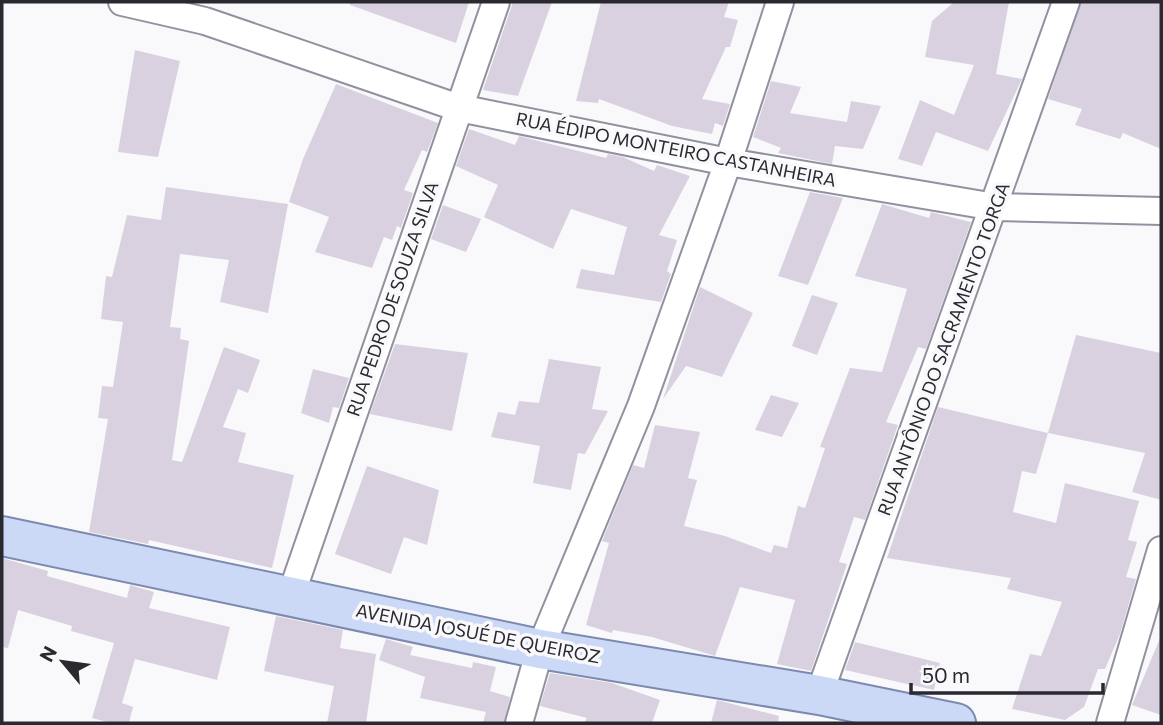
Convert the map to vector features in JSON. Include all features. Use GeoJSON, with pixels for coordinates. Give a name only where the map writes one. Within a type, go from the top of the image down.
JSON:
{"type":"FeatureCollection","features":[{"type":"Feature","properties":{"kind":"main road","name":"AVENIDA JOSUÉ DE QUEIROZ"},"geometry":{"type":"LineString","coordinates":[[2,536],[540,649],[820,695],[943,722]]}},
{"type":"Feature","properties":{"kind":"street","name":"RUA ÉDIPO MONTEIRO CASTANHEIRA"},"geometry":{"type":"LineString","coordinates":[[122,2],[207,11],[459,108],[728,162],[995,207],[1161,211]]}},
{"type":"Feature","properties":{"kind":"street","name":"RUA PEDRO DE SOUZA SILVA"},"geometry":{"type":"LineString","coordinates":[[291,595],[496,2]]}},
{"type":"Feature","properties":{"kind":"street"},"geometry":{"type":"LineString","coordinates":[[520,723],[540,649],[641,406],[728,162],[780,2]]}},
{"type":"Feature","properties":{"kind":"street","name":"RUA ANTÔNIO DO SACRAMENTO TORGA"},"geometry":{"type":"LineString","coordinates":[[820,695],[1066,2]]}},
{"type":"Feature","properties":{"kind":"street"},"geometry":{"type":"LineString","coordinates":[[1110,723],[1161,550]]}},
{"type":"Feature","properties":{"kind":"building"},"geometry":{"type":"Polygon","coordinates":[[[350,2],[469,2],[456,43],[350,5],[350,2]]]}},
{"type":"Feature","properties":{"kind":"building"},"geometry":{"type":"Polygon","coordinates":[[[513,2],[552,2],[518,96],[483,90],[513,2]]]}},
{"type":"Feature","properties":{"kind":"building"},"geometry":{"type":"Polygon","coordinates":[[[601,2],[729,2],[724,17],[738,20],[730,47],[726,47],[702,99],[730,104],[723,126],[715,123],[712,134],[672,126],[599,99],[598,103],[576,101],[601,2]]]}},
{"type":"Feature","properties":{"kind":"building"},"geometry":{"type":"Polygon","coordinates":[[[954,2],[1009,2],[996,74],[1022,79],[988,151],[936,132],[922,166],[898,159],[920,100],[954,115],[974,65],[925,57],[932,21],[954,2]]]}},
{"type":"Feature","properties":{"kind":"building"},"geometry":{"type":"Polygon","coordinates":[[[1081,2],[1161,2],[1161,149],[1123,133],[1120,139],[1075,125],[1082,109],[1048,99],[1081,2]]]}},
{"type":"Feature","properties":{"kind":"building"},"geometry":{"type":"Polygon","coordinates":[[[135,50],[180,61],[158,157],[118,152],[135,50]]]}},
{"type":"Feature","properties":{"kind":"building"},"geometry":{"type":"Polygon","coordinates":[[[771,81],[801,87],[790,113],[847,122],[851,101],[881,106],[863,149],[835,146],[832,164],[778,153],[781,148],[753,137],[771,81]]]}},
{"type":"Feature","properties":{"kind":"building"},"geometry":{"type":"Polygon","coordinates":[[[336,84],[438,123],[427,152],[422,150],[404,190],[413,193],[401,228],[397,226],[392,240],[384,237],[372,268],[315,252],[329,217],[289,202],[303,159],[336,84]]]}},
{"type":"Feature","properties":{"kind":"building"},"geometry":{"type":"Polygon","coordinates":[[[469,129],[515,145],[519,136],[606,158],[608,154],[623,157],[654,171],[657,165],[690,176],[659,235],[677,240],[667,271],[671,274],[661,302],[576,288],[581,269],[614,275],[627,227],[571,209],[553,249],[484,217],[498,185],[456,166],[469,129]]]}},
{"type":"Feature","properties":{"kind":"building"},"geometry":{"type":"Polygon","coordinates":[[[166,187],[288,204],[268,313],[220,302],[229,260],[180,254],[170,327],[181,328],[180,339],[189,341],[172,460],[182,462],[224,347],[260,360],[248,393],[238,389],[223,427],[246,433],[238,462],[294,475],[272,568],[149,540],[148,544],[89,532],[108,419],[98,418],[102,386],[113,387],[123,322],[101,319],[106,276],[112,277],[127,215],[161,220],[166,187]]]}},
{"type":"Feature","properties":{"kind":"building"},"geometry":{"type":"Polygon","coordinates":[[[810,192],[843,198],[808,285],[778,276],[810,192]]]}},
{"type":"Feature","properties":{"kind":"building"},"geometry":{"type":"Polygon","coordinates":[[[882,204],[929,218],[931,212],[971,222],[926,349],[918,347],[886,422],[898,425],[865,520],[854,517],[839,562],[847,564],[811,671],[777,664],[795,600],[740,587],[715,656],[652,637],[613,630],[612,633],[586,625],[609,543],[602,541],[633,465],[644,468],[655,425],[700,432],[688,478],[697,480],[684,526],[725,536],[771,553],[774,545],[787,548],[798,506],[805,508],[825,448],[820,447],[850,368],[882,372],[907,289],[855,276],[882,204]]]}},
{"type":"Feature","properties":{"kind":"building"},"geometry":{"type":"Polygon","coordinates":[[[443,205],[481,219],[466,252],[431,239],[443,205]]]}},
{"type":"Feature","properties":{"kind":"building"},"geometry":{"type":"Polygon","coordinates":[[[700,287],[753,313],[722,377],[686,366],[663,399],[700,287]]]}},
{"type":"Feature","properties":{"kind":"building"},"geometry":{"type":"Polygon","coordinates":[[[812,295],[838,303],[817,355],[792,346],[812,295]]]}},
{"type":"Feature","properties":{"kind":"building"},"geometry":{"type":"Polygon","coordinates":[[[1076,335],[1161,353],[1161,500],[1132,492],[1145,453],[1048,433],[1076,335]]]}},
{"type":"Feature","properties":{"kind":"building"},"geometry":{"type":"Polygon","coordinates":[[[395,344],[468,353],[452,431],[370,414],[395,344]]]}},
{"type":"Feature","properties":{"kind":"building"},"geometry":{"type":"Polygon","coordinates":[[[549,359],[601,367],[592,409],[608,411],[585,454],[578,453],[571,490],[533,483],[540,446],[491,437],[498,412],[515,415],[519,401],[539,403],[549,359]]]}},
{"type":"Feature","properties":{"kind":"building"},"geometry":{"type":"Polygon","coordinates":[[[313,369],[349,378],[339,408],[333,407],[329,423],[301,413],[313,369]]]}},
{"type":"Feature","properties":{"kind":"building"},"geometry":{"type":"Polygon","coordinates":[[[771,395],[799,403],[782,437],[755,430],[771,395]]]}},
{"type":"Feature","properties":{"kind":"building"},"geometry":{"type":"Polygon","coordinates":[[[938,407],[1048,433],[1036,474],[1022,471],[1013,512],[1056,523],[1065,483],[1139,501],[1128,540],[1137,542],[1126,577],[1136,579],[1120,634],[1105,669],[1098,669],[1084,707],[1065,720],[1012,709],[1030,654],[1041,656],[1062,602],[1007,589],[1011,578],[887,558],[938,407]]]}},
{"type":"Feature","properties":{"kind":"building"},"geometry":{"type":"Polygon","coordinates":[[[367,466],[439,490],[427,545],[404,537],[391,574],[335,554],[367,466]]]}},
{"type":"Feature","properties":{"kind":"building"},"geometry":{"type":"Polygon","coordinates":[[[2,558],[48,571],[47,576],[127,598],[130,585],[154,592],[149,608],[230,627],[217,680],[135,659],[122,703],[133,707],[129,723],[111,723],[92,718],[114,643],[71,631],[72,626],[18,610],[8,648],[2,647],[2,558]]]}},
{"type":"Feature","properties":{"kind":"building"},"geometry":{"type":"Polygon","coordinates":[[[276,616],[343,630],[340,648],[376,654],[366,723],[327,723],[334,686],[264,671],[276,616]]]}},
{"type":"Feature","properties":{"kind":"building"},"geometry":{"type":"Polygon","coordinates":[[[1161,636],[1161,715],[1132,705],[1161,636]]]}},
{"type":"Feature","properties":{"kind":"building"},"geometry":{"type":"Polygon","coordinates":[[[386,639],[413,647],[410,655],[472,668],[473,662],[496,667],[490,691],[510,697],[504,723],[483,723],[486,712],[420,698],[425,677],[379,660],[386,639]]]}},
{"type":"Feature","properties":{"kind":"building"},"geometry":{"type":"Polygon","coordinates":[[[855,642],[940,663],[934,690],[845,670],[855,642]]]}},
{"type":"Feature","properties":{"kind":"building"},"geometry":{"type":"Polygon","coordinates":[[[550,673],[612,683],[660,700],[652,723],[584,723],[587,718],[540,706],[550,673]]]}},
{"type":"Feature","properties":{"kind":"building"},"geometry":{"type":"Polygon","coordinates":[[[717,700],[779,716],[778,723],[711,723],[717,700]]]}}]}
